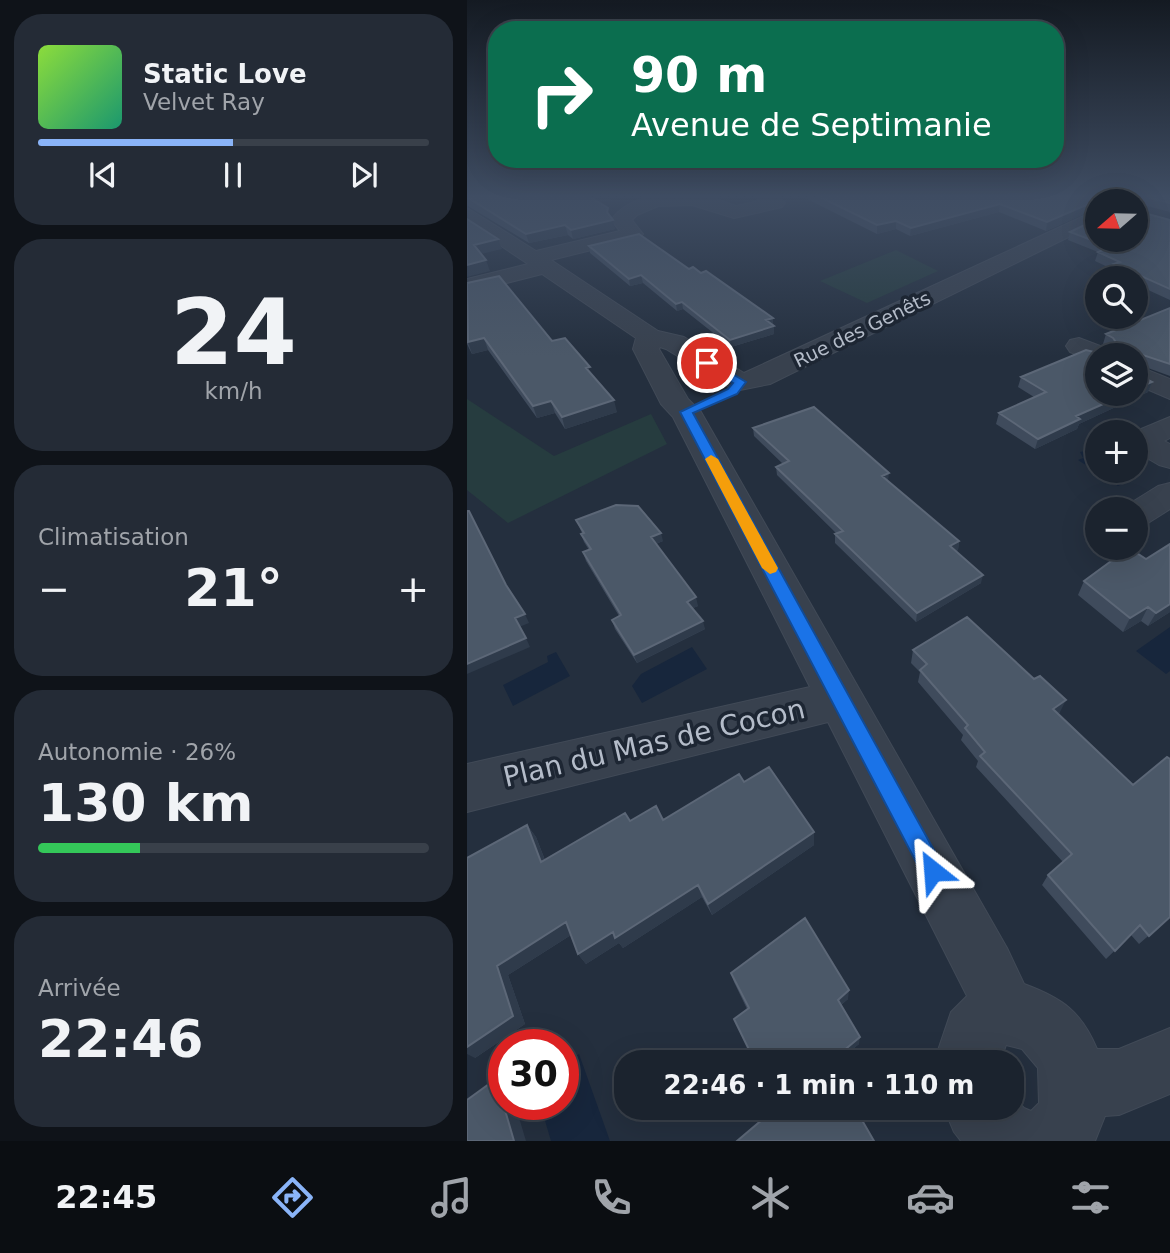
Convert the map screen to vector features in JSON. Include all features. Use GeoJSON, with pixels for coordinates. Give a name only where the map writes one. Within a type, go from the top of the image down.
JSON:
{"type":"FeatureCollection","features":[{"type":"Feature","properties":{"kind":"street"},"geometry":{"type":"LineString","coordinates":[[526,250],[649,336],[675,343],[714,398],[841,699],[986,969],[1005,1013]]}},
{"type":"Feature","properties":{"kind":"street"},"geometry":{"type":"LineString","coordinates":[[467,285],[580,250]]}},
{"type":"Feature","properties":{"kind":"street","name":"Rue des Genêts"},"geometry":{"type":"LineString","coordinates":[[714,398],[770,373],[1010,250]]}},
{"type":"Feature","properties":{"kind":"street"},"geometry":{"type":"LineString","coordinates":[[649,336],[646,349],[676,404],[714,398]]}},
{"type":"Feature","properties":{"kind":"street"},"geometry":{"type":"LineString","coordinates":[[1148,379],[1170,390]]}},
{"type":"Feature","properties":{"kind":"street"},"geometry":{"type":"LineString","coordinates":[[1170,426],[1141,441],[1170,458]]}},
{"type":"Feature","properties":{"kind":"street"},"geometry":{"type":"LineString","coordinates":[[1148,508],[1170,495]]}},
{"type":"Feature","properties":{"kind":"street","name":"Plan du Mas de Cocon"},"geometry":{"type":"LineString","coordinates":[[467,788],[841,699]]}},
{"type":"Feature","properties":{"kind":"street"},"geometry":{"type":"LineString","coordinates":[[970,1050],[974,1036],[986,1019],[1005,1013],[1029,1015],[1051,1031],[1067,1055],[1075,1083],[1071,1118],[1051,1140],[1043,1141]]}},
{"type":"Feature","properties":{"kind":"street"},"geometry":{"type":"LineString","coordinates":[[1075,1083],[1119,1082],[1170,1061]]}},
{"type":"Feature","properties":{"kind":"street"},"geometry":{"type":"LineString","coordinates":[[989,1120],[999,1133],[1017,1141]]}},
{"type":"Feature","properties":{"kind":"green space"},"geometry":{"type":"Polygon","coordinates":[[[895,250],[938,271],[867,303],[820,281],[895,250]]]}},
{"type":"Feature","properties":{"kind":"green space"},"geometry":{"type":"Polygon","coordinates":[[[467,399],[554,456],[651,414],[667,444],[508,523],[467,490],[467,399]]]}},
{"type":"Feature","properties":{"kind":"water"},"geometry":{"type":"Polygon","coordinates":[[[1085,451],[1085,465],[1078,460],[1083,458],[1080,452],[1085,451]]]}},
{"type":"Feature","properties":{"kind":"water"},"geometry":{"type":"Polygon","coordinates":[[[1170,627],[1170,671],[1166,674],[1136,651],[1170,627]]]}},
{"type":"Feature","properties":{"kind":"water"},"geometry":{"type":"Polygon","coordinates":[[[692,647],[707,669],[642,703],[632,686],[641,674],[692,647]]]}},
{"type":"Feature","properties":{"kind":"water"},"geometry":{"type":"Polygon","coordinates":[[[556,652],[570,676],[513,706],[503,685],[548,662],[547,656],[556,652]]]}},
{"type":"Feature","properties":{"kind":"water"},"geometry":{"type":"Polygon","coordinates":[[[579,1054],[610,1141],[551,1141],[545,1120],[579,1120],[579,1054]]]}},
{"type":"Feature","properties":{"kind":"building"},"geometry":{"type":"Polygon","coordinates":[[[467,250],[478,250],[486,260],[467,265],[467,250]]]}},
{"type":"Feature","properties":{"kind":"building"},"geometry":{"type":"Polygon","coordinates":[[[594,250],[662,250],[689,269],[693,267],[701,273],[706,271],[773,318],[766,320],[774,326],[730,340],[682,302],[676,304],[641,275],[629,279],[594,250]]]}},
{"type":"Feature","properties":{"kind":"building"},"geometry":{"type":"Polygon","coordinates":[[[1170,250],[1170,289],[1148,279],[1148,266],[1114,264],[1120,262],[1098,252],[1170,250]]]}},
{"type":"Feature","properties":{"kind":"building"},"geometry":{"type":"Polygon","coordinates":[[[499,276],[552,341],[565,338],[590,367],[586,368],[614,400],[562,417],[551,401],[533,406],[484,338],[468,342],[467,283],[499,276]]]}},
{"type":"Feature","properties":{"kind":"building"},"geometry":{"type":"Polygon","coordinates":[[[1170,308],[1170,364],[1148,357],[1148,343],[1117,343],[1106,334],[1118,329],[1148,329],[1148,317],[1170,308]]]}},
{"type":"Feature","properties":{"kind":"building"},"geometry":{"type":"Polygon","coordinates":[[[1085,350],[1085,406],[1099,406],[1076,416],[1080,419],[1038,439],[999,413],[1046,392],[1021,377],[1085,350]]]}},
{"type":"Feature","properties":{"kind":"building"},"geometry":{"type":"Polygon","coordinates":[[[814,407],[889,473],[882,476],[959,541],[950,546],[983,575],[917,613],[835,534],[843,531],[776,467],[789,461],[753,428],[814,407]]]}},
{"type":"Feature","properties":{"kind":"building"},"geometry":{"type":"Polygon","coordinates":[[[616,505],[638,506],[661,533],[651,537],[696,597],[687,602],[703,621],[634,655],[612,620],[621,615],[583,552],[591,549],[576,520],[616,505]]]}},
{"type":"Feature","properties":{"kind":"building"},"geometry":{"type":"Polygon","coordinates":[[[467,511],[506,585],[525,614],[515,618],[526,638],[467,664],[467,511]]]}},
{"type":"Feature","properties":{"kind":"building"},"geometry":{"type":"Polygon","coordinates":[[[1170,544],[1170,604],[1156,613],[1148,607],[1130,618],[1084,581],[1113,560],[1148,560],[1170,544]]]}},
{"type":"Feature","properties":{"kind":"building"},"geometry":{"type":"Polygon","coordinates":[[[967,617],[1034,679],[1040,676],[1066,700],[1053,709],[1133,785],[1167,757],[1170,759],[1170,917],[1149,936],[1140,925],[1115,951],[1048,875],[1072,854],[980,756],[985,752],[965,728],[968,725],[920,670],[927,664],[913,650],[967,617]]]}},
{"type":"Feature","properties":{"kind":"building"},"geometry":{"type":"Polygon","coordinates":[[[769,767],[814,832],[708,904],[698,885],[615,938],[613,932],[578,954],[566,922],[497,966],[513,1016],[494,1029],[488,1029],[488,1033],[467,1047],[467,858],[527,825],[541,862],[625,813],[630,821],[656,806],[663,820],[739,774],[744,782],[769,767]]]}},
{"type":"Feature","properties":{"kind":"building"},"geometry":{"type":"Polygon","coordinates":[[[805,918],[849,990],[838,1000],[860,1037],[844,1050],[749,1050],[734,1019],[749,1008],[731,973],[805,918]]]}},
{"type":"Feature","properties":{"kind":"building"},"geometry":{"type":"Polygon","coordinates":[[[488,1085],[488,1120],[508,1120],[514,1141],[467,1141],[467,1100],[488,1085]]]}},
{"type":"Feature","properties":{"kind":"building"},"geometry":{"type":"Polygon","coordinates":[[[762,1120],[862,1120],[874,1141],[737,1141],[762,1120]]]}},
{"type":"Feature","properties":{"kind":"slow traffic"},"geometry":{"type":"LineString","coordinates":[[711,459],[770,568]]}},
{"type":"Feature","properties":{"kind":"route"},"geometry":{"type":"LineString","coordinates":[[707,363],[740,382],[732,392],[686,412],[933,871]]}}]}
